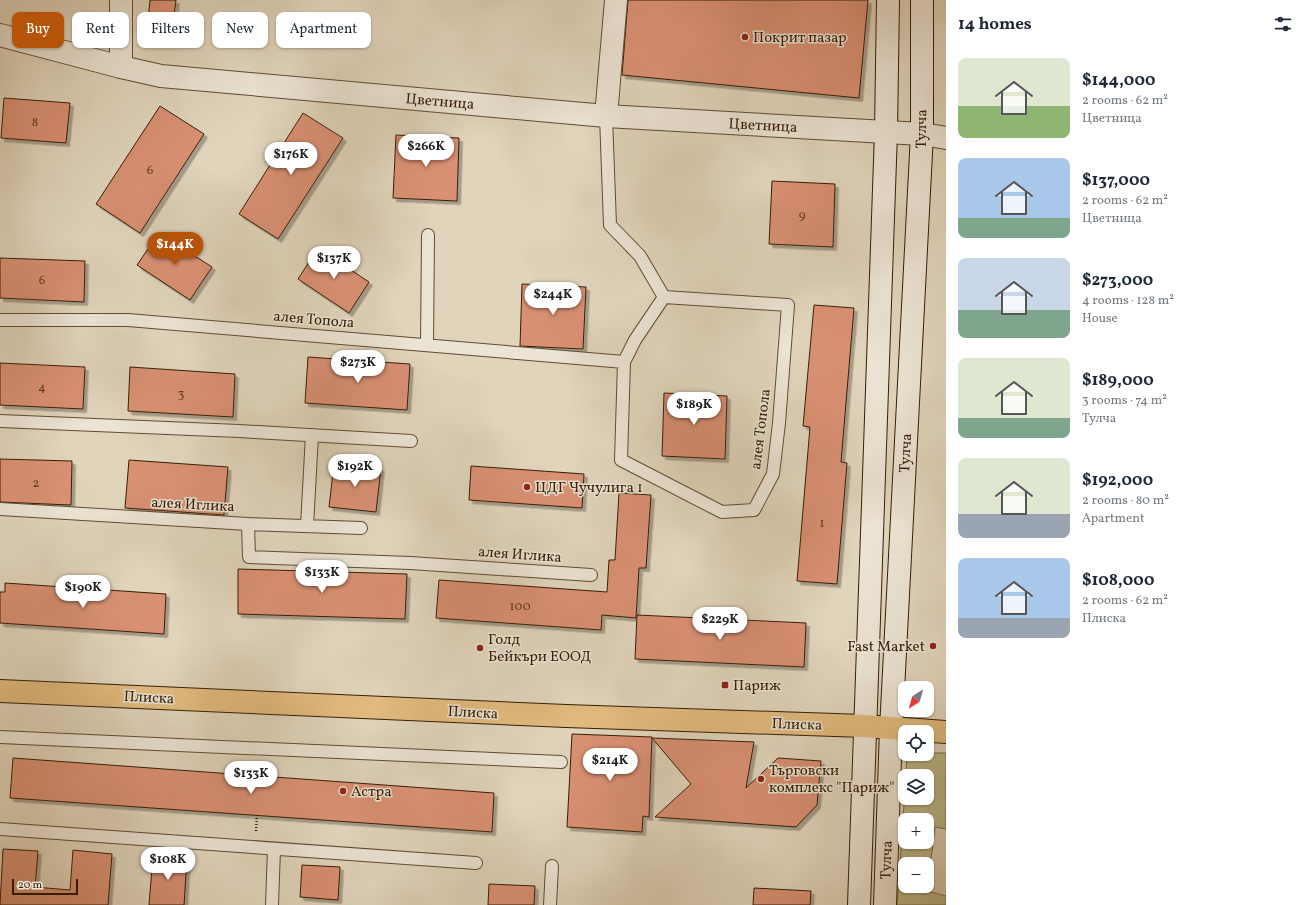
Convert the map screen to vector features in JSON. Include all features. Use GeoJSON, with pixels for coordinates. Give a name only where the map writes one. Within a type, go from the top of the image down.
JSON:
{"type":"FeatureCollection","features":[{"type":"Feature","properties":{"kind":"main road"},"geometry":{"type":"LineString","coordinates":[[121,0],[121,67]]}},
{"type":"Feature","properties":{"kind":"main road"},"geometry":{"type":"LineString","coordinates":[[606,116],[616,0]]}},
{"type":"Feature","properties":{"kind":"main road","name":"Тулча"},"geometry":{"type":"LineString","coordinates":[[859,905],[864,726],[886,132],[888,0]]}},
{"type":"Feature","properties":{"kind":"main road","name":"Тулча"},"geometry":{"type":"LineString","coordinates":[[885,905],[891,729],[922,134],[922,0]]}},
{"type":"Feature","properties":{"kind":"main road","name":"Цветница"},"geometry":{"type":"LineString","coordinates":[[0,35],[161,76],[606,116],[922,134],[946,138]]}},
{"type":"Feature","properties":{"kind":"main road","name":"Плиска"},"geometry":{"type":"LineString","coordinates":[[0,690],[566,716],[864,726],[946,732]]}},
{"type":"Feature","properties":{"kind":"lane"},"geometry":{"type":"LineString","coordinates":[[606,116],[610,225],[640,256],[664,297]]}},
{"type":"Feature","properties":{"kind":"lane"},"geometry":{"type":"LineString","coordinates":[[427,345],[428,235]]}},
{"type":"Feature","properties":{"kind":"lane","name":"алея Топола"},"geometry":{"type":"LineString","coordinates":[[664,297],[788,305],[772,474],[754,510],[722,512],[621,460],[624,362],[634,340],[664,297]]}},
{"type":"Feature","properties":{"kind":"lane","name":"алея Топола"},"geometry":{"type":"LineString","coordinates":[[0,320],[128,320],[624,362]]}},
{"type":"Feature","properties":{"kind":"lane"},"geometry":{"type":"LineString","coordinates":[[0,421],[411,440]]}},
{"type":"Feature","properties":{"kind":"lane"},"geometry":{"type":"LineString","coordinates":[[307,526],[312,435]]}},
{"type":"Feature","properties":{"kind":"lane","name":"алея Иглика"},"geometry":{"type":"LineString","coordinates":[[0,509],[248,524],[249,557],[410,563],[591,575]]}},
{"type":"Feature","properties":{"kind":"lane"},"geometry":{"type":"LineString","coordinates":[[248,524],[361,528]]}},
{"type":"Feature","properties":{"kind":"lane"},"geometry":{"type":"LineString","coordinates":[[0,737],[561,762]]}},
{"type":"Feature","properties":{"kind":"lane"},"geometry":{"type":"LineString","coordinates":[[0,830],[476,863]]}},
{"type":"Feature","properties":{"kind":"lane"},"geometry":{"type":"LineString","coordinates":[[272,905],[274,849]]}},
{"type":"Feature","properties":{"kind":"lane"},"geometry":{"type":"LineString","coordinates":[[550,905],[552,866]]}},
{"type":"Feature","properties":{"kind":"shaded area"},"geometry":{"type":"Polygon","coordinates":[[[934,753],[946,753],[946,829],[935,827],[934,835],[934,813],[903,813],[904,805],[934,805],[934,769],[906,769],[907,761],[934,761],[934,753]]]}},
{"type":"Feature","properties":{"kind":"shaded area"},"geometry":{"type":"Polygon","coordinates":[[[901,849],[932,849],[931,857],[900,857],[901,849]]]}},
{"type":"Feature","properties":{"kind":"shaded area"},"geometry":{"type":"Polygon","coordinates":[[[898,891],[898,893],[934,893],[946,896],[946,905],[897,905],[898,891]]]}},
{"type":"Feature","properties":{"kind":"building"},"geometry":{"type":"Polygon","coordinates":[[[150,0],[176,0],[174,12],[149,12],[150,0]]]}},
{"type":"Feature","properties":{"kind":"building","name":"Покрит пазар"},"geometry":{"type":"Polygon","coordinates":[[[628,0],[868,0],[859,98],[622,75],[628,0]]]}},
{"type":"Feature","properties":{"kind":"building"},"geometry":{"type":"Polygon","coordinates":[[[4,98],[70,103],[66,143],[1,138],[4,98]]]}},
{"type":"Feature","properties":{"kind":"building"},"geometry":{"type":"Polygon","coordinates":[[[160,106],[204,134],[140,233],[96,204],[160,106]]]}},
{"type":"Feature","properties":{"kind":"building"},"geometry":{"type":"Polygon","coordinates":[[[303,113],[343,138],[278,239],[239,214],[303,113]]]}},
{"type":"Feature","properties":{"kind":"building"},"geometry":{"type":"Polygon","coordinates":[[[396,135],[459,138],[457,201],[393,198],[396,135]]]}},
{"type":"Feature","properties":{"kind":"building"},"geometry":{"type":"Polygon","coordinates":[[[772,181],[835,184],[833,247],[769,244],[772,181]]]}},
{"type":"Feature","properties":{"kind":"building"},"geometry":{"type":"Polygon","coordinates":[[[159,233],[212,267],[190,300],[137,265],[159,233]]]}},
{"type":"Feature","properties":{"kind":"building"},"geometry":{"type":"Polygon","coordinates":[[[318,248],[369,282],[349,313],[298,279],[318,248]]]}},
{"type":"Feature","properties":{"kind":"building"},"geometry":{"type":"Polygon","coordinates":[[[0,258],[85,261],[84,302],[0,298],[0,258]]]}},
{"type":"Feature","properties":{"kind":"building"},"geometry":{"type":"Polygon","coordinates":[[[522,284],[586,287],[583,349],[520,346],[522,284]]]}},
{"type":"Feature","properties":{"kind":"building"},"geometry":{"type":"Polygon","coordinates":[[[814,305],[854,308],[841,462],[847,463],[837,584],[797,581],[810,427],[803,426],[814,305]]]}},
{"type":"Feature","properties":{"kind":"building"},"geometry":{"type":"Polygon","coordinates":[[[308,357],[410,364],[407,410],[305,403],[308,357]]]}},
{"type":"Feature","properties":{"kind":"building"},"geometry":{"type":"Polygon","coordinates":[[[0,363],[85,367],[83,409],[0,405],[0,363]]]}},
{"type":"Feature","properties":{"kind":"building"},"geometry":{"type":"Polygon","coordinates":[[[130,367],[235,374],[233,417],[128,411],[130,367]]]}},
{"type":"Feature","properties":{"kind":"building"},"geometry":{"type":"Polygon","coordinates":[[[664,393],[727,396],[725,459],[662,456],[664,393]]]}},
{"type":"Feature","properties":{"kind":"building"},"geometry":{"type":"Polygon","coordinates":[[[0,459],[72,461],[71,505],[0,502],[0,459]]]}},
{"type":"Feature","properties":{"kind":"building"},"geometry":{"type":"Polygon","coordinates":[[[129,460],[228,467],[224,515],[125,508],[129,460]]]}},
{"type":"Feature","properties":{"kind":"building"},"geometry":{"type":"Polygon","coordinates":[[[334,463],[381,468],[376,512],[329,507],[334,463]]]}},
{"type":"Feature","properties":{"kind":"building","name":"ЦДГ Чучулига 1"},"geometry":{"type":"Polygon","coordinates":[[[471,466],[584,474],[582,508],[469,500],[471,466]]]}},
{"type":"Feature","properties":{"kind":"building"},"geometry":{"type":"Polygon","coordinates":[[[619,493],[651,495],[646,568],[639,568],[636,618],[602,615],[601,630],[436,618],[439,580],[607,592],[609,560],[615,560],[619,493]]]}},
{"type":"Feature","properties":{"kind":"building"},"geometry":{"type":"Polygon","coordinates":[[[238,569],[407,574],[405,619],[238,614],[238,569]]]}},
{"type":"Feature","properties":{"kind":"building"},"geometry":{"type":"Polygon","coordinates":[[[5,583],[166,594],[164,634],[0,623],[0,592],[5,592],[5,583]]]}},
{"type":"Feature","properties":{"kind":"building"},"geometry":{"type":"Polygon","coordinates":[[[637,615],[806,623],[804,667],[635,659],[637,615]]]}},
{"type":"Feature","properties":{"kind":"building"},"geometry":{"type":"Polygon","coordinates":[[[572,734],[652,737],[649,817],[643,816],[642,832],[567,827],[572,734]]]}},
{"type":"Feature","properties":{"kind":"building","name":"Търговски комплекс \"Париж\""},"geometry":{"type":"Polygon","coordinates":[[[652,738],[754,742],[746,788],[778,758],[821,761],[817,805],[796,827],[655,817],[691,784],[652,738]]]}},
{"type":"Feature","properties":{"kind":"building"},"geometry":{"type":"Polygon","coordinates":[[[13,758],[494,793],[492,832],[10,798],[13,758]]]}},
{"type":"Feature","properties":{"kind":"building"},"geometry":{"type":"Polygon","coordinates":[[[3,849],[38,851],[35,887],[70,890],[73,850],[112,854],[108,905],[0,905],[3,849]]]}},
{"type":"Feature","properties":{"kind":"building"},"geometry":{"type":"Polygon","coordinates":[[[153,856],[187,859],[184,905],[149,905],[153,856]]]}},
{"type":"Feature","properties":{"kind":"building"},"geometry":{"type":"Polygon","coordinates":[[[302,865],[340,867],[338,900],[300,897],[302,865]]]}},
{"type":"Feature","properties":{"kind":"building"},"geometry":{"type":"Polygon","coordinates":[[[489,884],[535,886],[534,905],[488,905],[489,884]]]}},
{"type":"Feature","properties":{"kind":"building"},"geometry":{"type":"Polygon","coordinates":[[[754,888],[811,891],[810,905],[753,905],[754,888]]]}},
{"type":"Feature","properties":{"kind":"place","name":"Покрит пазар"},"geometry":{"type":"Point","coordinates":[745,37]}},
{"type":"Feature","properties":{"kind":"place","name":"ЦДГ Чучулига 1"},"geometry":{"type":"Point","coordinates":[527,487]}},
{"type":"Feature","properties":{"kind":"place","name":"Fast Market"},"geometry":{"type":"Point","coordinates":[933,646]}},
{"type":"Feature","properties":{"kind":"place","name":"Голд Бейкъри ЕООД"},"geometry":{"type":"Point","coordinates":[480,648]}},
{"type":"Feature","properties":{"kind":"place","name":"Париж"},"geometry":{"type":"Point","coordinates":[725,685]}},
{"type":"Feature","properties":{"kind":"place","name":"Търговски комплекс \"Париж\""},"geometry":{"type":"Point","coordinates":[761,779]}},
{"type":"Feature","properties":{"kind":"place","name":"Астра"},"geometry":{"type":"Point","coordinates":[343,791]}}]}
